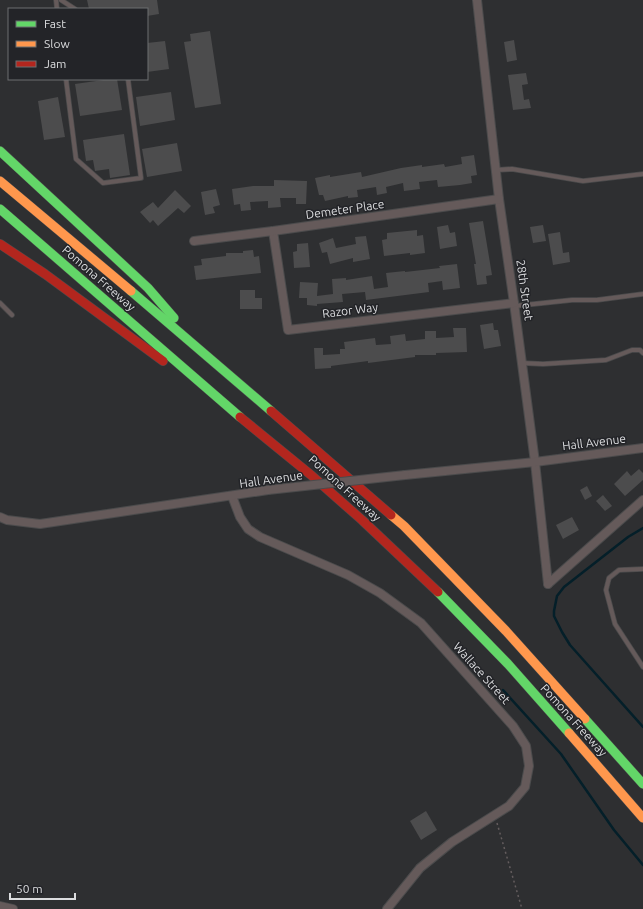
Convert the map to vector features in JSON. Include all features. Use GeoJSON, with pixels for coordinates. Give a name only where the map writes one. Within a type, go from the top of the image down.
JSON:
{"type":"FeatureCollection","features":[{"type":"Feature","properties":{"kind":"highway"},"geometry":{"type":"LineString","coordinates":[[0,151],[148,288],[204,352]]}},
{"type":"Feature","properties":{"kind":"highway","name":"Pomona Freeway"},"geometry":{"type":"LineString","coordinates":[[0,181],[204,352],[404,526],[506,631],[643,784]]}},
{"type":"Feature","properties":{"kind":"highway","name":"Pomona Freeway"},"geometry":{"type":"LineString","coordinates":[[0,209],[258,432],[303,466],[387,542],[491,645],[591,756],[643,818]]}},
{"type":"Feature","properties":{"kind":"highway"},"geometry":{"type":"LineString","coordinates":[[0,244],[45,274],[258,432]]}},
{"type":"Feature","properties":{"kind":"street","name":"28th Street"},"geometry":{"type":"LineString","coordinates":[[477,0],[499,199],[515,304],[535,462],[548,584],[643,500]]}},
{"type":"Feature","properties":{"kind":"street","name":"Demeter Place"},"geometry":{"type":"LineString","coordinates":[[194,241],[499,199]]}},
{"type":"Feature","properties":{"kind":"street","name":"Razor Way"},"geometry":{"type":"LineString","coordinates":[[273,231],[288,330],[515,304]]}},
{"type":"Feature","properties":{"kind":"street","name":"Hall Avenue"},"geometry":{"type":"LineString","coordinates":[[0,517],[7,520],[40,524],[268,490],[535,462],[643,448]]}},
{"type":"Feature","properties":{"kind":"street","name":"Wallace Street"},"geometry":{"type":"LineString","coordinates":[[232,496],[240,517],[248,530],[260,537],[348,575],[380,593],[421,623],[513,726],[526,746],[529,766],[525,788],[509,806],[452,842],[420,868],[387,909]]}},
{"type":"Feature","properties":{"kind":"street"},"geometry":{"type":"LineString","coordinates":[[0,906],[13,909]]}},
{"type":"Feature","properties":{"kind":"lane"},"geometry":{"type":"LineString","coordinates":[[61,0],[73,8]]}},
{"type":"Feature","properties":{"kind":"lane"},"geometry":{"type":"LineString","coordinates":[[66,80],[76,159],[103,183],[141,178],[128,80]]}},
{"type":"Feature","properties":{"kind":"lane"},"geometry":{"type":"LineString","coordinates":[[496,170],[512,169],[583,181],[643,174]]}},
{"type":"Feature","properties":{"kind":"lane"},"geometry":{"type":"LineString","coordinates":[[515,304],[603,299],[643,294]]}},
{"type":"Feature","properties":{"kind":"lane"},"geometry":{"type":"LineString","coordinates":[[0,303],[12,315]]}},
{"type":"Feature","properties":{"kind":"lane"},"geometry":{"type":"LineString","coordinates":[[522,363],[543,364],[606,360],[632,350],[640,350],[643,353]]}},
{"type":"Feature","properties":{"kind":"lane"},"geometry":{"type":"LineString","coordinates":[[643,569],[619,570],[609,578],[606,590],[615,624],[643,667]]}},
{"type":"Feature","properties":{"kind":"path"},"geometry":{"type":"LineString","coordinates":[[495,815],[522,909]]}},
{"type":"Feature","properties":{"kind":"building"},"geometry":{"type":"Polygon","coordinates":[[[87,0],[157,0],[159,14],[148,16],[148,8],[89,8],[87,0]]]}},
{"type":"Feature","properties":{"kind":"building"},"geometry":{"type":"Polygon","coordinates":[[[210,31],[221,104],[195,108],[184,42],[191,41],[190,34],[210,31]]]}},
{"type":"Feature","properties":{"kind":"building"},"geometry":{"type":"Polygon","coordinates":[[[514,40],[517,60],[507,62],[504,42],[514,40]]]}},
{"type":"Feature","properties":{"kind":"building"},"geometry":{"type":"Polygon","coordinates":[[[165,41],[169,69],[148,72],[148,43],[165,41]]]}},
{"type":"Feature","properties":{"kind":"building"},"geometry":{"type":"Polygon","coordinates":[[[526,73],[528,84],[522,85],[524,100],[529,99],[531,108],[513,110],[508,75],[526,73]]]}},
{"type":"Feature","properties":{"kind":"building"},"geometry":{"type":"Polygon","coordinates":[[[103,80],[117,80],[122,110],[80,116],[75,84],[103,80]]]}},
{"type":"Feature","properties":{"kind":"building"},"geometry":{"type":"Polygon","coordinates":[[[171,92],[175,120],[140,126],[136,97],[171,92]]]}},
{"type":"Feature","properties":{"kind":"building"},"geometry":{"type":"Polygon","coordinates":[[[58,97],[65,137],[44,140],[38,101],[58,97]]]}},
{"type":"Feature","properties":{"kind":"building"},"geometry":{"type":"Polygon","coordinates":[[[124,134],[130,175],[110,178],[109,169],[95,171],[93,160],[86,161],[83,140],[124,134]]]}},
{"type":"Feature","properties":{"kind":"building"},"geometry":{"type":"Polygon","coordinates":[[[177,143],[182,171],[147,177],[142,149],[177,143]]]}},
{"type":"Feature","properties":{"kind":"building"},"geometry":{"type":"Polygon","coordinates":[[[474,155],[477,175],[471,176],[472,183],[460,185],[438,187],[437,180],[419,182],[420,189],[404,191],[403,183],[386,187],[387,193],[377,195],[376,187],[357,190],[358,197],[348,198],[348,196],[325,201],[323,195],[319,195],[315,178],[361,172],[362,177],[422,165],[422,167],[444,164],[445,167],[462,164],[461,157],[474,155]]]}},
{"type":"Feature","properties":{"kind":"building"},"geometry":{"type":"Polygon","coordinates":[[[274,180],[307,181],[306,204],[296,204],[296,198],[280,198],[281,207],[268,208],[268,201],[250,202],[251,210],[241,211],[240,204],[234,205],[232,189],[253,186],[274,186],[274,180]]]}},
{"type":"Feature","properties":{"kind":"building"},"geometry":{"type":"Polygon","coordinates":[[[216,189],[220,205],[213,207],[215,213],[205,215],[201,192],[216,189]]]}},
{"type":"Feature","properties":{"kind":"building"},"geometry":{"type":"Polygon","coordinates":[[[175,190],[191,206],[184,213],[178,208],[158,226],[153,220],[150,223],[140,212],[153,202],[158,208],[175,190]]]}},
{"type":"Feature","properties":{"kind":"building"},"geometry":{"type":"Polygon","coordinates":[[[483,221],[492,275],[486,276],[487,284],[477,285],[474,264],[476,264],[469,223],[483,221]]]}},
{"type":"Feature","properties":{"kind":"building"},"geometry":{"type":"Polygon","coordinates":[[[448,225],[450,233],[455,232],[457,246],[440,249],[437,227],[448,225]]]}},
{"type":"Feature","properties":{"kind":"building"},"geometry":{"type":"Polygon","coordinates":[[[543,225],[546,241],[533,243],[530,227],[543,225]]]}},
{"type":"Feature","properties":{"kind":"building"},"geometry":{"type":"Polygon","coordinates":[[[417,230],[417,236],[423,235],[425,253],[384,256],[382,240],[387,239],[387,233],[417,230]]]}},
{"type":"Feature","properties":{"kind":"building"},"geometry":{"type":"Polygon","coordinates":[[[560,232],[563,253],[569,252],[570,262],[553,265],[548,234],[560,232]]]}},
{"type":"Feature","properties":{"kind":"building"},"geometry":{"type":"Polygon","coordinates":[[[366,236],[370,259],[353,262],[353,258],[330,264],[327,252],[322,253],[319,243],[333,238],[336,248],[356,244],[355,237],[366,236]]]}},
{"type":"Feature","properties":{"kind":"building"},"geometry":{"type":"Polygon","coordinates":[[[308,243],[310,267],[294,268],[293,252],[297,251],[297,244],[308,243]]]}},
{"type":"Feature","properties":{"kind":"building"},"geometry":{"type":"Polygon","coordinates":[[[253,250],[254,257],[259,256],[261,273],[196,280],[194,266],[202,265],[201,259],[226,256],[226,253],[243,253],[243,251],[253,250]]]}},
{"type":"Feature","properties":{"kind":"building"},"geometry":{"type":"Polygon","coordinates":[[[457,264],[460,288],[443,290],[442,281],[428,283],[429,292],[366,300],[365,292],[342,294],[343,302],[317,304],[317,306],[307,305],[307,298],[299,298],[300,282],[318,283],[317,296],[333,294],[332,279],[346,278],[346,280],[372,276],[374,289],[388,287],[386,273],[440,268],[439,266],[457,264]]]}},
{"type":"Feature","properties":{"kind":"building"},"geometry":{"type":"Polygon","coordinates":[[[240,290],[255,290],[255,298],[262,298],[262,309],[240,309],[240,290]]]}},
{"type":"Feature","properties":{"kind":"building"},"geometry":{"type":"Polygon","coordinates":[[[493,323],[494,330],[498,330],[501,346],[484,349],[480,325],[493,323]]]}},
{"type":"Feature","properties":{"kind":"building"},"geometry":{"type":"Polygon","coordinates":[[[453,328],[466,328],[467,352],[436,353],[436,355],[415,355],[415,357],[368,363],[368,361],[331,366],[331,368],[315,369],[314,348],[323,348],[323,355],[340,354],[340,349],[345,349],[344,342],[375,338],[376,345],[391,344],[390,336],[405,334],[406,341],[425,339],[425,331],[436,331],[436,338],[454,337],[453,328]]]}},
{"type":"Feature","properties":{"kind":"building"},"geometry":{"type":"Polygon","coordinates":[[[639,469],[643,473],[643,480],[625,496],[614,484],[627,471],[631,476],[639,469]]]}},
{"type":"Feature","properties":{"kind":"building"},"geometry":{"type":"Polygon","coordinates":[[[587,486],[592,496],[585,500],[580,490],[587,486]]]}},
{"type":"Feature","properties":{"kind":"building"},"geometry":{"type":"Polygon","coordinates":[[[603,495],[612,506],[605,511],[596,501],[603,495]]]}},
{"type":"Feature","properties":{"kind":"building"},"geometry":{"type":"Polygon","coordinates":[[[572,517],[579,530],[563,539],[556,525],[572,517]]]}},
{"type":"Feature","properties":{"kind":"building"},"geometry":{"type":"Polygon","coordinates":[[[426,811],[437,830],[421,840],[410,821],[426,811]]]}},
{"type":"Feature","properties":{"kind":"waterway"},"geometry":{"type":"LineString","coordinates":[[643,528],[628,537],[564,587],[557,596],[554,611],[554,616],[570,645],[643,727]]}},
{"type":"Feature","properties":{"kind":"waterway"},"geometry":{"type":"LineString","coordinates":[[503,690],[561,754],[614,830],[643,865]]}},
{"type":"Feature","properties":{"kind":"traffic: fast"},"geometry":{"type":"LineString","coordinates":[[0,151],[148,288],[174,318]]}},
{"type":"Feature","properties":{"kind":"traffic: fast"},"geometry":{"type":"LineString","coordinates":[[0,209],[240,417]]}},
{"type":"Feature","properties":{"kind":"traffic: fast"},"geometry":{"type":"LineString","coordinates":[[131,291],[271,411]]}},
{"type":"Feature","properties":{"kind":"traffic: fast"},"geometry":{"type":"LineString","coordinates":[[438,592],[508,664],[569,733]]}},
{"type":"Feature","properties":{"kind":"traffic: fast"},"geometry":{"type":"LineString","coordinates":[[585,719],[643,784]]}},
{"type":"Feature","properties":{"kind":"traffic: slow"},"geometry":{"type":"LineString","coordinates":[[0,181],[131,291]]}},
{"type":"Feature","properties":{"kind":"traffic: slow"},"geometry":{"type":"LineString","coordinates":[[391,515],[404,526],[506,631],[585,719]]}},
{"type":"Feature","properties":{"kind":"traffic: slow"},"geometry":{"type":"LineString","coordinates":[[569,733],[643,818]]}},
{"type":"Feature","properties":{"kind":"traffic: jam"},"geometry":{"type":"LineString","coordinates":[[0,244],[45,274],[163,361]]}},
{"type":"Feature","properties":{"kind":"traffic: jam"},"geometry":{"type":"LineString","coordinates":[[271,411],[391,515]]}},
{"type":"Feature","properties":{"kind":"traffic: jam"},"geometry":{"type":"LineString","coordinates":[[240,417],[311,475],[362,520],[438,592]]}}]}
